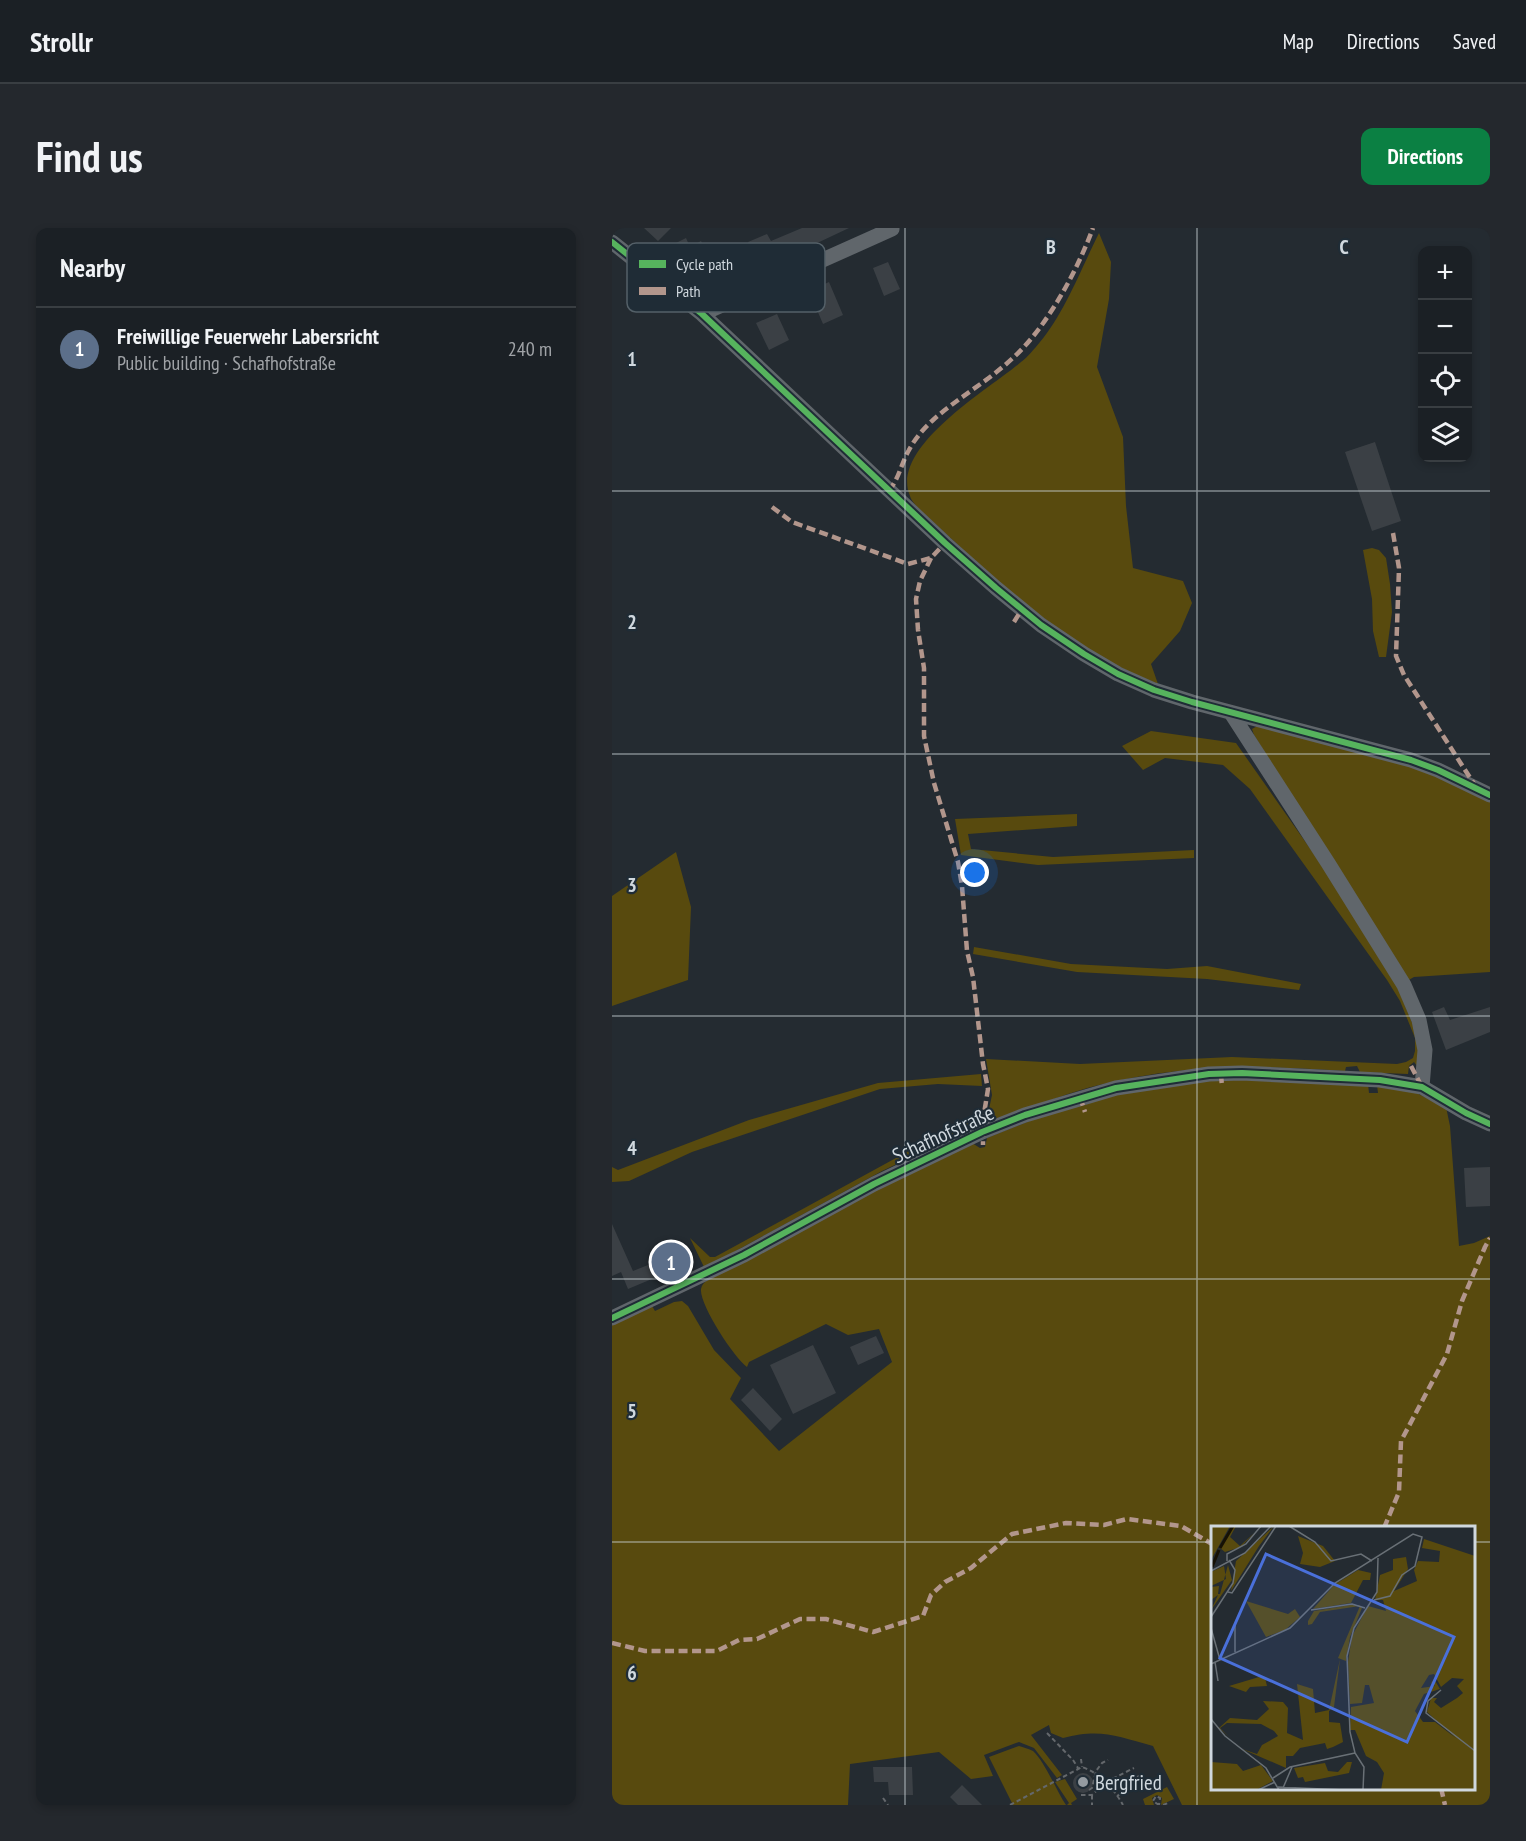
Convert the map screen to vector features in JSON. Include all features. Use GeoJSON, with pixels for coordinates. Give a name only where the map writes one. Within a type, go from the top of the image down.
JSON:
{"type":"FeatureCollection","features":[{"type":"Feature","properties":{"kind":"street"},"geometry":{"type":"LineString","coordinates":[[825,259],[892,229]]}},
{"type":"Feature","properties":{"kind":"street"},"geometry":{"type":"LineString","coordinates":[[612,242],[627,254]]}},
{"type":"Feature","properties":{"kind":"street"},"geometry":{"type":"LineString","coordinates":[[700,312],[945,543],[1041,625],[1118,674],[1154,690],[1231,713],[1411,760],[1490,795]]}},
{"type":"Feature","properties":{"kind":"street"},"geometry":{"type":"LineString","coordinates":[[702,314],[706,312]]}},
{"type":"Feature","properties":{"kind":"street"},"geometry":{"type":"LineString","coordinates":[[1231,713],[1404,985],[1419,1020],[1425,1050],[1422,1087],[1466,1113],[1490,1124]]}},
{"type":"Feature","properties":{"kind":"street","name":"Schafhofstraße"},"geometry":{"type":"LineString","coordinates":[[612,1318],[744,1255],[874,1184],[982,1132],[1080,1097],[1116,1088],[1209,1074],[1242,1073],[1352,1078],[1422,1087]]}},
{"type":"Feature","properties":{"kind":"path"},"geometry":{"type":"LineString","coordinates":[[1047,1733],[1080,1768],[1106,1782],[1123,1805]]}},
{"type":"Feature","properties":{"kind":"path"},"geometry":{"type":"LineString","coordinates":[[1080,1768],[1081,1759]]}},
{"type":"Feature","properties":{"kind":"path"},"geometry":{"type":"LineString","coordinates":[[1089,1790],[1092,1788],[1095,1775],[1102,1763],[1108,1760]]}},
{"type":"Feature","properties":{"kind":"path"},"geometry":{"type":"LineString","coordinates":[[1010,1805],[1080,1768]]}},
{"type":"Feature","properties":{"kind":"path"},"geometry":{"type":"LineString","coordinates":[[1081,1795],[1092,1795],[1106,1782],[1134,1768]]}},
{"type":"Feature","properties":{"kind":"path"},"geometry":{"type":"LineString","coordinates":[[1117,1796],[1128,1789],[1130,1781],[1143,1774]]}},
{"type":"Feature","properties":{"kind":"path"},"geometry":{"type":"LineString","coordinates":[[1092,1795],[1092,1805]]}},
{"type":"Feature","properties":{"kind":"path"},"geometry":{"type":"LineString","coordinates":[[883,1798],[888,1805]]}},
{"type":"Feature","properties":{"kind":"path"},"geometry":{"type":"LineString","coordinates":[[1160,1805],[1168,1803]]}},
{"type":"Feature","properties":{"kind":"shaded area"},"geometry":{"type":"Polygon","coordinates":[[[1099,233],[1111,262],[1109,299],[1097,367],[1123,437],[1126,506],[1133,568],[1183,581],[1192,603],[1180,631],[1151,664],[1158,684],[1121,668],[1088,649],[1036,612],[917,507],[910,496],[908,477],[914,458],[946,420],[1031,353],[1049,331],[1065,304],[1099,233]]]}},
{"type":"Feature","properties":{"kind":"shaded area"},"geometry":{"type":"Polygon","coordinates":[[[1372,548],[1379,550],[1386,558],[1390,584],[1392,612],[1386,657],[1379,657],[1373,631],[1372,599],[1363,550],[1372,548]]]}},
{"type":"Feature","properties":{"kind":"shaded area"},"geometry":{"type":"Polygon","coordinates":[[[1259,725],[1408,763],[1490,802],[1490,972],[1414,977],[1407,981],[1254,735],[1252,729],[1259,725]]]}},
{"type":"Feature","properties":{"kind":"shaded area"},"geometry":{"type":"Polygon","coordinates":[[[1151,731],[1236,743],[1316,857],[1393,976],[1420,1042],[1417,1066],[1414,1062],[1409,1066],[1408,1074],[1360,1072],[1357,1066],[1346,1067],[1345,1071],[1252,1067],[1161,1073],[1099,1085],[990,1120],[988,1114],[992,1095],[986,1059],[1080,1064],[1232,1057],[1397,1064],[1413,1058],[1415,1038],[1400,1001],[1250,789],[1223,765],[1165,758],[1143,770],[1122,746],[1151,731]]]}},
{"type":"Feature","properties":{"kind":"shaded area"},"geometry":{"type":"Polygon","coordinates":[[[1077,814],[1077,826],[968,834],[971,849],[1053,857],[1194,850],[1194,858],[1038,865],[961,855],[955,819],[1077,814]]]}},
{"type":"Feature","properties":{"kind":"shaded area"},"geometry":{"type":"Polygon","coordinates":[[[676,852],[691,907],[688,980],[612,1006],[612,896],[676,852]]]}},
{"type":"Feature","properties":{"kind":"shaded area"},"geometry":{"type":"Polygon","coordinates":[[[974,947],[1071,964],[1167,969],[1207,966],[1301,984],[1299,990],[1207,979],[1077,972],[973,954],[974,947]]]}},
{"type":"Feature","properties":{"kind":"shaded area"},"geometry":{"type":"Polygon","coordinates":[[[981,1074],[982,1086],[938,1084],[880,1089],[692,1152],[629,1181],[612,1182],[612,1167],[618,1170],[749,1120],[878,1083],[981,1074]]]}},
{"type":"Feature","properties":{"kind":"shaded area"},"geometry":{"type":"Polygon","coordinates":[[[1232,1079],[1368,1084],[1369,1093],[1378,1093],[1377,1085],[1408,1089],[1446,1107],[1450,1126],[1459,1246],[1490,1236],[1490,1805],[1182,1805],[1153,1746],[1108,1734],[1076,1735],[1063,1738],[1051,1733],[1049,1725],[1031,1735],[1062,1775],[1057,1778],[1034,1748],[1019,1742],[984,1755],[993,1776],[971,1779],[939,1752],[850,1764],[848,1805],[612,1805],[612,1325],[652,1306],[655,1311],[674,1302],[682,1301],[688,1306],[714,1350],[741,1378],[730,1399],[779,1451],[892,1362],[879,1329],[848,1335],[826,1324],[749,1362],[747,1367],[726,1342],[711,1318],[701,1289],[706,1281],[890,1183],[972,1143],[980,1148],[985,1147],[987,1138],[1095,1099],[1180,1084],[1232,1079]]]}},
{"type":"Feature","properties":{"kind":"shaded area"},"geometry":{"type":"Polygon","coordinates":[[[977,1116],[977,1126],[882,1171],[704,1267],[690,1238],[710,1257],[715,1257],[949,1129],[977,1116]]]}},
{"type":"Feature","properties":{"kind":"shaded area"},"geometry":{"type":"Polygon","coordinates":[[[1019,1746],[1033,1751],[1037,1756],[1066,1805],[1013,1805],[989,1757],[1019,1746]]]}},
{"type":"Feature","properties":{"kind":"shaded area"},"geometry":{"type":"Polygon","coordinates":[[[1065,1779],[1077,1799],[1071,1803],[1072,1805],[1067,1805],[1069,1803],[1055,1782],[1065,1779]]]}},
{"type":"Feature","properties":{"kind":"shaded area"},"geometry":{"type":"Polygon","coordinates":[[[1167,1787],[1174,1799],[1161,1805],[1162,1798],[1157,1795],[1152,1798],[1154,1805],[1145,1805],[1143,1799],[1167,1787]]]}},
{"type":"Feature","properties":{"kind":"building"},"geometry":{"type":"Polygon","coordinates":[[[644,228],[671,228],[658,241],[644,228]]]}},
{"type":"Feature","properties":{"kind":"building"},"geometry":{"type":"Polygon","coordinates":[[[802,228],[849,228],[817,243],[748,242],[767,234],[771,241],[802,228]]]}},
{"type":"Feature","properties":{"kind":"building"},"geometry":{"type":"Polygon","coordinates":[[[686,238],[688,243],[676,243],[686,238]]]}},
{"type":"Feature","properties":{"kind":"building"},"geometry":{"type":"Polygon","coordinates":[[[888,262],[900,289],[884,296],[873,268],[888,262]]]}},
{"type":"Feature","properties":{"kind":"building"},"geometry":{"type":"Polygon","coordinates":[[[829,282],[843,315],[823,324],[818,312],[825,312],[825,284],[829,282]]]}},
{"type":"Feature","properties":{"kind":"building"},"geometry":{"type":"Polygon","coordinates":[[[777,314],[789,340],[769,350],[756,323],[777,314]]]}},
{"type":"Feature","properties":{"kind":"building"},"geometry":{"type":"Polygon","coordinates":[[[1375,442],[1401,521],[1372,531],[1345,452],[1375,442]]]}},
{"type":"Feature","properties":{"kind":"building"},"geometry":{"type":"Polygon","coordinates":[[[1444,1007],[1450,1020],[1490,1007],[1490,1032],[1446,1050],[1432,1012],[1444,1007]]]}},
{"type":"Feature","properties":{"kind":"building"},"geometry":{"type":"Polygon","coordinates":[[[1490,1167],[1490,1206],[1466,1207],[1464,1168],[1490,1167]]]}},
{"type":"Feature","properties":{"kind":"building"},"geometry":{"type":"Polygon","coordinates":[[[612,1224],[633,1271],[653,1263],[652,1259],[681,1246],[690,1266],[661,1279],[659,1276],[628,1289],[621,1272],[612,1276],[612,1224]]]}},
{"type":"Feature","properties":{"kind":"building"},"geometry":{"type":"Polygon","coordinates":[[[876,1336],[884,1353],[858,1365],[850,1347],[876,1336]]]}},
{"type":"Feature","properties":{"kind":"building"},"geometry":{"type":"Polygon","coordinates":[[[813,1345],[836,1393],[793,1414],[770,1365],[813,1345]]]}},
{"type":"Feature","properties":{"kind":"building"},"geometry":{"type":"Polygon","coordinates":[[[753,1388],[782,1419],[770,1431],[741,1400],[753,1388]]]}},
{"type":"Feature","properties":{"kind":"building"},"geometry":{"type":"Polygon","coordinates":[[[873,1767],[912,1767],[913,1795],[889,1795],[888,1782],[874,1782],[873,1767]]]}},
{"type":"Feature","properties":{"kind":"building","name":"Bergfried"},"geometry":{"type":"Polygon","coordinates":[[[1083,1773],[1090,1776],[1093,1783],[1090,1790],[1083,1793],[1076,1790],[1073,1783],[1076,1776],[1083,1773]]]}},
{"type":"Feature","properties":{"kind":"building"},"geometry":{"type":"Polygon","coordinates":[[[962,1785],[982,1805],[958,1805],[950,1797],[962,1785]]]}},
{"type":"Feature","properties":{"kind":"marked path"},"geometry":{"type":"LineString","coordinates":[[889,491],[911,446],[926,427],[1005,365],[1039,329],[1070,279],[1093,228]]}},
{"type":"Feature","properties":{"kind":"marked path"},"geometry":{"type":"LineString","coordinates":[[772,507],[792,522],[908,564],[931,558],[945,543]]}},
{"type":"Feature","properties":{"kind":"marked path"},"geometry":{"type":"LineString","coordinates":[[1393,533],[1399,568],[1396,656],[1404,675],[1476,787]]}},
{"type":"Feature","properties":{"kind":"marked path"},"geometry":{"type":"LineString","coordinates":[[931,558],[920,581],[916,599],[924,668],[924,736],[934,783],[958,862],[962,886],[967,951],[973,977],[988,1089],[983,1120],[983,1145]]}},
{"type":"Feature","properties":{"kind":"marked path"},"geometry":{"type":"LineString","coordinates":[[1014,622],[1022,609]]}},
{"type":"Feature","properties":{"kind":"marked path"},"geometry":{"type":"LineString","coordinates":[[1411,1066],[1422,1087]]}},
{"type":"Feature","properties":{"kind":"marked path"},"geometry":{"type":"LineString","coordinates":[[1221,1074],[1222,1087]]}},
{"type":"Feature","properties":{"kind":"marked path"},"geometry":{"type":"LineString","coordinates":[[1080,1097],[1085,1112]]}},
{"type":"Feature","properties":{"kind":"marked path"},"geometry":{"type":"LineString","coordinates":[[1385,1526],[1399,1492],[1401,1441],[1447,1354],[1462,1301],[1490,1238]]}},
{"type":"Feature","properties":{"kind":"marked path"},"geometry":{"type":"LineString","coordinates":[[612,1643],[645,1651],[717,1651],[739,1640],[757,1639],[800,1619],[826,1619],[873,1632],[923,1616],[931,1595],[945,1582],[971,1568],[1012,1534],[1066,1523],[1104,1525],[1127,1519],[1181,1526],[1211,1543]]}},
{"type":"Feature","properties":{"kind":"marked path"},"geometry":{"type":"LineString","coordinates":[[1441,1790],[1445,1805]]}},
{"type":"Feature","properties":{"kind":"cycle path"},"geometry":{"type":"LineString","coordinates":[[612,242],[627,254]]}},
{"type":"Feature","properties":{"kind":"cycle path"},"geometry":{"type":"LineString","coordinates":[[700,312],[945,543],[1041,625],[1084,654],[1118,674],[1154,690],[1411,760],[1490,795]]}},
{"type":"Feature","properties":{"kind":"cycle path"},"geometry":{"type":"LineString","coordinates":[[612,1318],[744,1255],[874,1184],[982,1132],[1025,1115],[1116,1088],[1209,1074],[1242,1073],[1380,1080],[1422,1087],[1466,1113],[1490,1124]]}},
{"type":"Feature","properties":{"kind":"place","name":"Freiwillige Feuerwehr Labersricht"},"geometry":{"type":"Point","coordinates":[671,1262]}},
{"type":"Feature","properties":{"kind":"place","name":"Bergfried"},"geometry":{"type":"Point","coordinates":[1083,1782]}}]}
